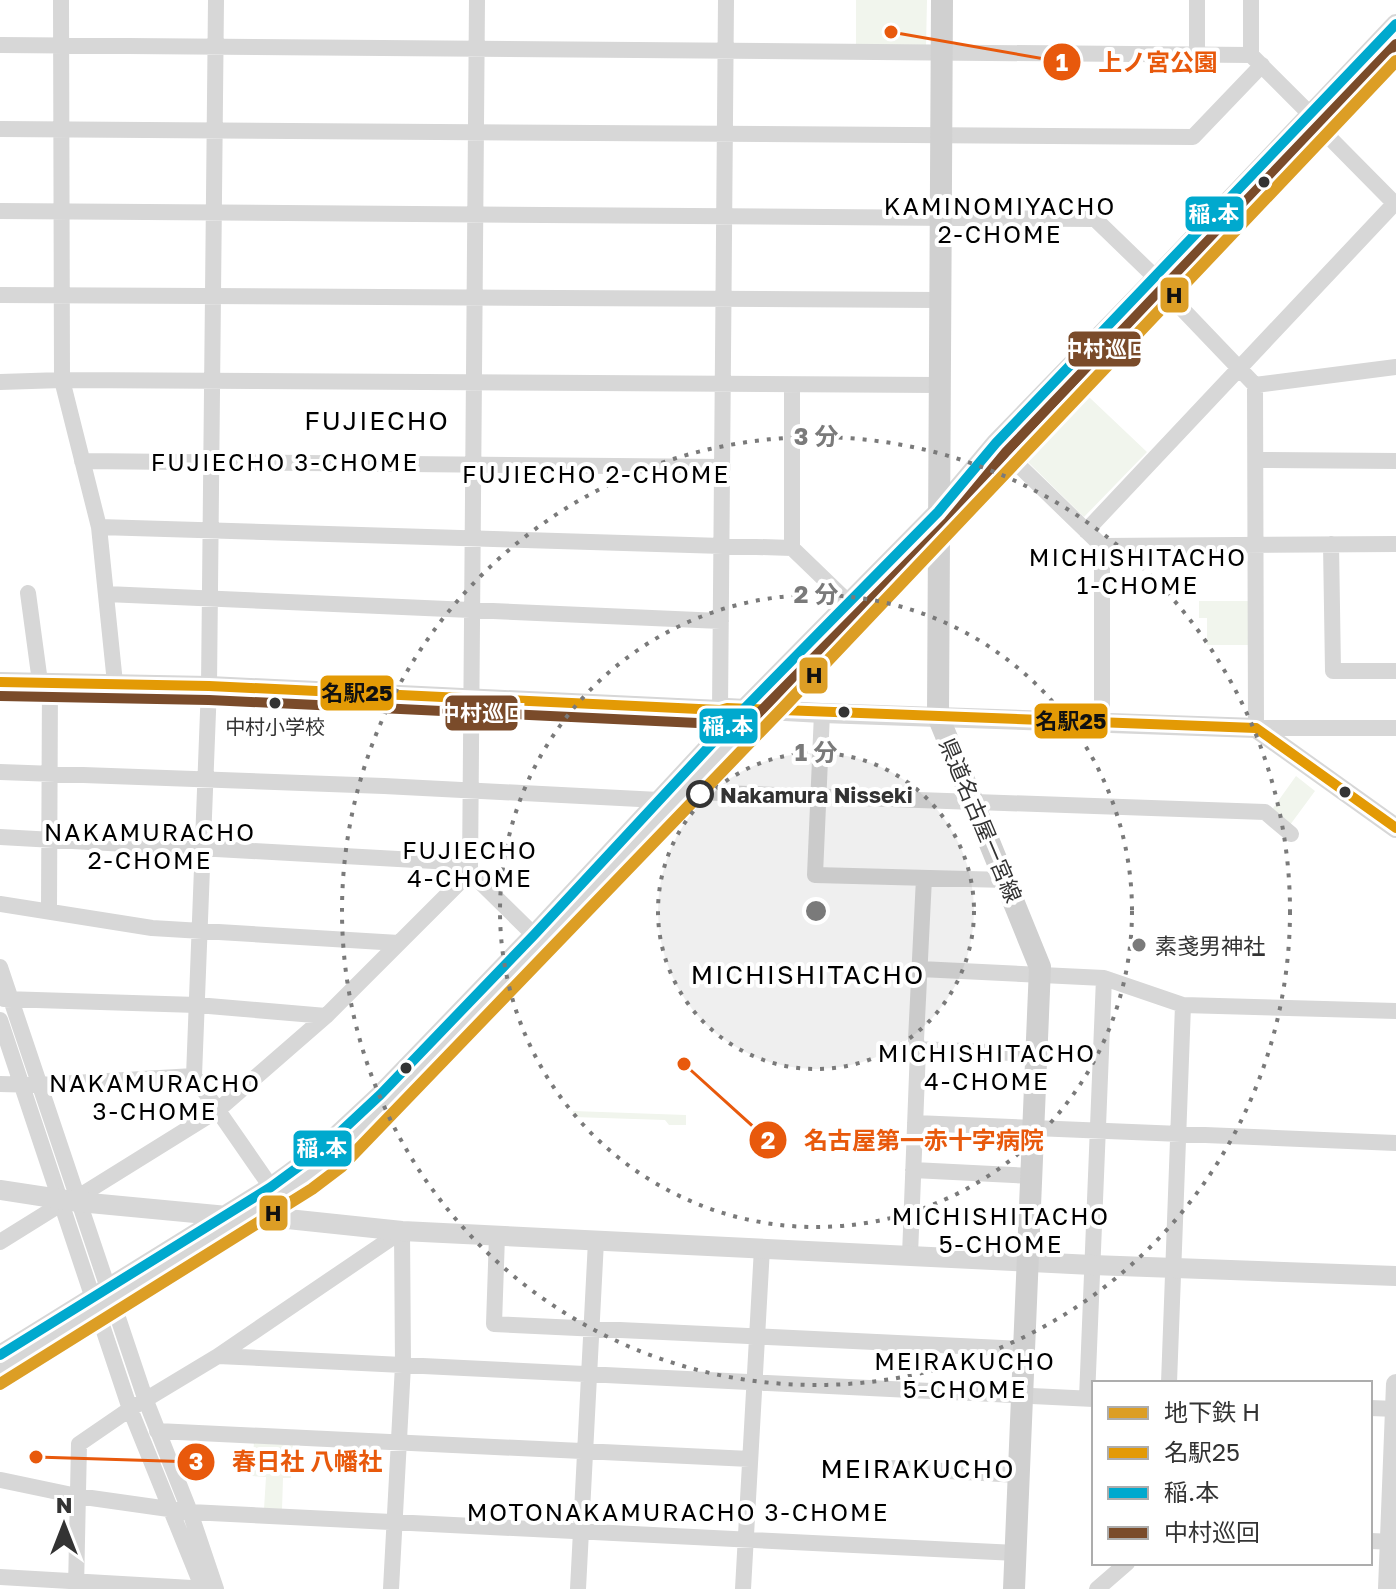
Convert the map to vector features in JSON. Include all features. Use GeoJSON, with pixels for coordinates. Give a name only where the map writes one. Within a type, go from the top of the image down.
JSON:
{"type":"FeatureCollection","features":[{"type":"Feature","properties":{"kind":"main road","name":"県道名古屋一宮線"},"geometry":{"type":"LineString","coordinates":[[942,0],[938,716],[1040,967],[1014,1589]]}},
{"type":"Feature","properties":{"kind":"street"},"geometry":{"type":"LineString","coordinates":[[61,0],[62,380],[99,527],[115,683]]}},
{"type":"Feature","properties":{"kind":"street"},"geometry":{"type":"LineString","coordinates":[[216,0],[211,599],[207,780],[194,1076],[271,1187]]}},
{"type":"Feature","properties":{"kind":"street"},"geometry":{"type":"LineString","coordinates":[[0,1242],[218,1110],[326,1016],[470,867],[477,0]]}},
{"type":"Feature","properties":{"kind":"street"},"geometry":{"type":"LineString","coordinates":[[720,710],[726,0]]}},
{"type":"Feature","properties":{"kind":"street"},"geometry":{"type":"LineString","coordinates":[[1197,0],[1197,54]]}},
{"type":"Feature","properties":{"kind":"street"},"geometry":{"type":"LineString","coordinates":[[1086,531],[1395,204],[1257,60],[1251,0]]}},
{"type":"Feature","properties":{"kind":"street"},"geometry":{"type":"LineString","coordinates":[[0,1355],[259,1216],[334,1164],[393,1108],[769,710],[938,523],[1007,454],[1161,285],[1316,122],[1396,24]]}},
{"type":"Feature","properties":{"kind":"street"},"geometry":{"type":"LineString","coordinates":[[0,45],[1197,54],[1257,60]]}},
{"type":"Feature","properties":{"kind":"street"},"geometry":{"type":"LineString","coordinates":[[1316,122],[1396,50]]}},
{"type":"Feature","properties":{"kind":"street"},"geometry":{"type":"LineString","coordinates":[[0,129],[1193,137],[1257,60]]}},
{"type":"Feature","properties":{"kind":"street"},"geometry":{"type":"LineString","coordinates":[[0,211],[1095,219],[1255,385],[1256,728]]}},
{"type":"Feature","properties":{"kind":"street"},"geometry":{"type":"LineString","coordinates":[[0,1376],[320,1151],[380,1095],[848,602],[938,523],[996,443],[1161,285]]}},
{"type":"Feature","properties":{"kind":"street"},"geometry":{"type":"LineString","coordinates":[[0,295],[939,300]]}},
{"type":"Feature","properties":{"kind":"street"},"geometry":{"type":"LineString","coordinates":[[1255,385],[1396,367]]}},
{"type":"Feature","properties":{"kind":"street"},"geometry":{"type":"LineString","coordinates":[[0,382],[939,385]]}},
{"type":"Feature","properties":{"kind":"street"},"geometry":{"type":"LineString","coordinates":[[792,385],[792,548]]}},
{"type":"Feature","properties":{"kind":"street"},"geometry":{"type":"LineString","coordinates":[[1007,454],[1102,546],[1396,544]]}},
{"type":"Feature","properties":{"kind":"street"},"geometry":{"type":"LineString","coordinates":[[1256,460],[1396,461]]}},
{"type":"Feature","properties":{"kind":"street"},"geometry":{"type":"LineString","coordinates":[[82,461],[723,467]]}},
{"type":"Feature","properties":{"kind":"street"},"geometry":{"type":"LineString","coordinates":[[99,527],[792,548],[848,602]]}},
{"type":"Feature","properties":{"kind":"street"},"geometry":{"type":"LineString","coordinates":[[1331,544],[1333,671],[1396,671]]}},
{"type":"Feature","properties":{"kind":"street"},"geometry":{"type":"LineString","coordinates":[[1102,546],[1102,722]]}},
{"type":"Feature","properties":{"kind":"street"},"geometry":{"type":"LineString","coordinates":[[28,593],[45,682],[49,910]]}},
{"type":"Feature","properties":{"kind":"street"},"geometry":{"type":"LineString","coordinates":[[106,594],[721,621]]}},
{"type":"Feature","properties":{"kind":"street"},"geometry":{"type":"LineString","coordinates":[[0,682],[209,686],[720,710],[1256,728],[1396,728]]}},
{"type":"Feature","properties":{"kind":"street"},"geometry":{"type":"LineString","coordinates":[[822,713],[815,875],[1006,880]]}},
{"type":"Feature","properties":{"kind":"street"},"geometry":{"type":"LineString","coordinates":[[1256,728],[1396,828]]}},
{"type":"Feature","properties":{"kind":"street"},"geometry":{"type":"LineString","coordinates":[[0,772],[659,800]]}},
{"type":"Feature","properties":{"kind":"street"},"geometry":{"type":"LineString","coordinates":[[691,792],[1265,812],[1291,834]]}},
{"type":"Feature","properties":{"kind":"street"},"geometry":{"type":"LineString","coordinates":[[0,837],[470,867],[534,935]]}},
{"type":"Feature","properties":{"kind":"street"},"geometry":{"type":"LineString","coordinates":[[910,1255],[924,878]]}},
{"type":"Feature","properties":{"kind":"street"},"geometry":{"type":"LineString","coordinates":[[0,904],[152,928],[399,943]]}},
{"type":"Feature","properties":{"kind":"street"},"geometry":{"type":"LineString","coordinates":[[0,967],[5,999],[31,1085],[172,1509],[203,1589]]}},
{"type":"Feature","properties":{"kind":"street"},"geometry":{"type":"LineString","coordinates":[[920,969],[1104,978],[1183,1005],[1396,1011]]}},
{"type":"Feature","properties":{"kind":"street"},"geometry":{"type":"LineString","coordinates":[[218,1356],[1091,1398],[1092,1265],[1104,978]]}},
{"type":"Feature","properties":{"kind":"street"},"geometry":{"type":"LineString","coordinates":[[5,999],[197,1005],[326,1016]]}},
{"type":"Feature","properties":{"kind":"street"},"geometry":{"type":"LineString","coordinates":[[1169,1381],[1183,1005]]}},
{"type":"Feature","properties":{"kind":"street"},"geometry":{"type":"LineString","coordinates":[[0,1020],[31,1085]]}},
{"type":"Feature","properties":{"kind":"street"},"geometry":{"type":"LineString","coordinates":[[918,1049],[1037,1054]]}},
{"type":"Feature","properties":{"kind":"street"},"geometry":{"type":"LineString","coordinates":[[0,1084],[194,1076]]}},
{"type":"Feature","properties":{"kind":"street"},"geometry":{"type":"LineString","coordinates":[[915,1123],[1396,1143]]}},
{"type":"Feature","properties":{"kind":"street"},"geometry":{"type":"LineString","coordinates":[[913,1170],[1032,1176]]}},
{"type":"Feature","properties":{"kind":"street"},"geometry":{"type":"LineString","coordinates":[[0,1190],[69,1201],[402,1231],[1092,1265],[1396,1276]]}},
{"type":"Feature","properties":{"kind":"street"},"geometry":{"type":"LineString","coordinates":[[76,1586],[79,1444],[218,1356],[402,1231]]}},
{"type":"Feature","properties":{"kind":"street"},"geometry":{"type":"LineString","coordinates":[[391,1589],[403,1365],[402,1231]]}},
{"type":"Feature","properties":{"kind":"street"},"geometry":{"type":"LineString","coordinates":[[497,1236],[494,1324],[1025,1349]]}},
{"type":"Feature","properties":{"kind":"street"},"geometry":{"type":"LineString","coordinates":[[578,1589],[596,1241]]}},
{"type":"Feature","properties":{"kind":"street"},"geometry":{"type":"LineString","coordinates":[[743,1589],[762,1248]]}},
{"type":"Feature","properties":{"kind":"street"},"geometry":{"type":"LineString","coordinates":[[1388,1589],[1385,1541],[1396,1384]]}},
{"type":"Feature","properties":{"kind":"street"},"geometry":{"type":"LineString","coordinates":[[0,1577],[76,1586],[217,1589],[157,1431],[138,1405]]}},
{"type":"Feature","properties":{"kind":"street"},"geometry":{"type":"LineString","coordinates":[[1372,1408],[1396,1409]]}},
{"type":"Feature","properties":{"kind":"street"},"geometry":{"type":"LineString","coordinates":[[157,1431],[750,1459]]}},
{"type":"Feature","properties":{"kind":"street"},"geometry":{"type":"LineString","coordinates":[[893,1468],[1020,1475]]}},
{"type":"Feature","properties":{"kind":"street"},"geometry":{"type":"LineString","coordinates":[[1,1480],[77,1496],[190,1512],[1016,1553]]}},
{"type":"Feature","properties":{"kind":"street"},"geometry":{"type":"LineString","coordinates":[[1097,1589],[1125,1565]]}},
{"type":"Feature","properties":{"kind":"shaded area"},"geometry":{"type":"Polygon","coordinates":[[[856,0],[927,0],[926,47],[856,47],[856,0]]]}},
{"type":"Feature","properties":{"kind":"shaded area"},"geometry":{"type":"Polygon","coordinates":[[[1089,397],[1147,452],[1084,517],[1027,461],[1089,397]]]}},
{"type":"Feature","properties":{"kind":"shaded area"},"geometry":{"type":"Polygon","coordinates":[[[1199,601],[1250,601],[1250,645],[1207,645],[1207,618],[1199,618],[1199,601]]]}},
{"type":"Feature","properties":{"kind":"shaded area"},"geometry":{"type":"Polygon","coordinates":[[[1296,776],[1315,791],[1290,825],[1271,811],[1296,776]]]}},
{"type":"Feature","properties":{"kind":"shaded area"},"geometry":{"type":"Polygon","coordinates":[[[573,1111],[686,1115],[686,1125],[669,1125],[665,1120],[573,1117],[573,1111]]]}},
{"type":"Feature","properties":{"kind":"shaded area"},"geometry":{"type":"Polygon","coordinates":[[[254,1441],[293,1443],[291,1478],[283,1478],[282,1510],[264,1509],[266,1477],[252,1476],[254,1441]]]}},
{"type":"Feature","properties":{"kind":"metro line","name":"H"},"geometry":{"type":"LineString","coordinates":[[0,1384],[312,1189],[341,1167],[782,709],[1396,61]]}},
{"type":"Feature","properties":{"kind":"transit line","name":"稲.本"},"geometry":{"type":"LineString","coordinates":[[0,1355],[271,1187],[320,1151],[380,1095],[744,709],[938,512],[996,443],[1396,24]]}},
{"type":"Feature","properties":{"kind":"transit line","name":"中村巡回"},"geometry":{"type":"LineString","coordinates":[[0,696],[209,700],[719,724],[750,722],[948,522],[1006,452],[1396,44]]}},
{"type":"Feature","properties":{"kind":"transit line","name":"名駅25"},"geometry":{"type":"LineString","coordinates":[[0,682],[209,686],[720,710],[1256,728],[1396,828]]}},
{"type":"Feature","properties":{"kind":"place","name":"上ノ宮公園"},"geometry":{"type":"Point","coordinates":[891,32]}},
{"type":"Feature","properties":{"kind":"place","name":"中村小学校"},"geometry":{"type":"Point","coordinates":[275,703]}},
{"type":"Feature","properties":{"kind":"place","name":"Nakamura Nisseki"},"geometry":{"type":"Point","coordinates":[700,794]}},
{"type":"Feature","properties":{"kind":"place","name":"素戔男神社"},"geometry":{"type":"Point","coordinates":[1139,945]}},
{"type":"Feature","properties":{"kind":"place","name":"名古屋第一赤十字病院"},"geometry":{"type":"Point","coordinates":[684,1064]}},
{"type":"Feature","properties":{"kind":"place","name":"春日社 八幡社"},"geometry":{"type":"Point","coordinates":[36,1457]}},
{"type":"Feature","properties":{"kind":"district","name":"KAMINOMIYACHO 2-CHOME"},"geometry":{"type":"Point","coordinates":[1000,219]}},
{"type":"Feature","properties":{"kind":"district","name":"FUJIECHO"},"geometry":{"type":"Point","coordinates":[377,420]}},
{"type":"Feature","properties":{"kind":"district","name":"FUJIECHO 3-CHOME"},"geometry":{"type":"Point","coordinates":[285,461]}},
{"type":"Feature","properties":{"kind":"district","name":"FUJIECHO 2-CHOME"},"geometry":{"type":"Point","coordinates":[596,473]}},
{"type":"Feature","properties":{"kind":"district","name":"MICHISHITACHO 1-CHOME"},"geometry":{"type":"Point","coordinates":[1138,570]}},
{"type":"Feature","properties":{"kind":"district","name":"NAKAMURACHO 2-CHOME"},"geometry":{"type":"Point","coordinates":[150,845]}},
{"type":"Feature","properties":{"kind":"district","name":"FUJIECHO 4-CHOME"},"geometry":{"type":"Point","coordinates":[470,863]}},
{"type":"Feature","properties":{"kind":"district","name":"MICHISHITACHO"},"geometry":{"type":"Point","coordinates":[808,974]}},
{"type":"Feature","properties":{"kind":"district","name":"MICHISHITACHO 4-CHOME"},"geometry":{"type":"Point","coordinates":[987,1066]}},
{"type":"Feature","properties":{"kind":"district","name":"NAKAMURACHO 3-CHOME"},"geometry":{"type":"Point","coordinates":[155,1096]}},
{"type":"Feature","properties":{"kind":"district","name":"MICHISHITACHO 5-CHOME"},"geometry":{"type":"Point","coordinates":[1001,1229]}},
{"type":"Feature","properties":{"kind":"district","name":"MEIRAKUCHO 5-CHOME"},"geometry":{"type":"Point","coordinates":[965,1374]}},
{"type":"Feature","properties":{"kind":"district","name":"MEIRAKUCHO"},"geometry":{"type":"Point","coordinates":[918,1468]}},
{"type":"Feature","properties":{"kind":"district","name":"MOTONAKAMURACHO 3-CHOME"},"geometry":{"type":"Point","coordinates":[678,1511]}}]}
